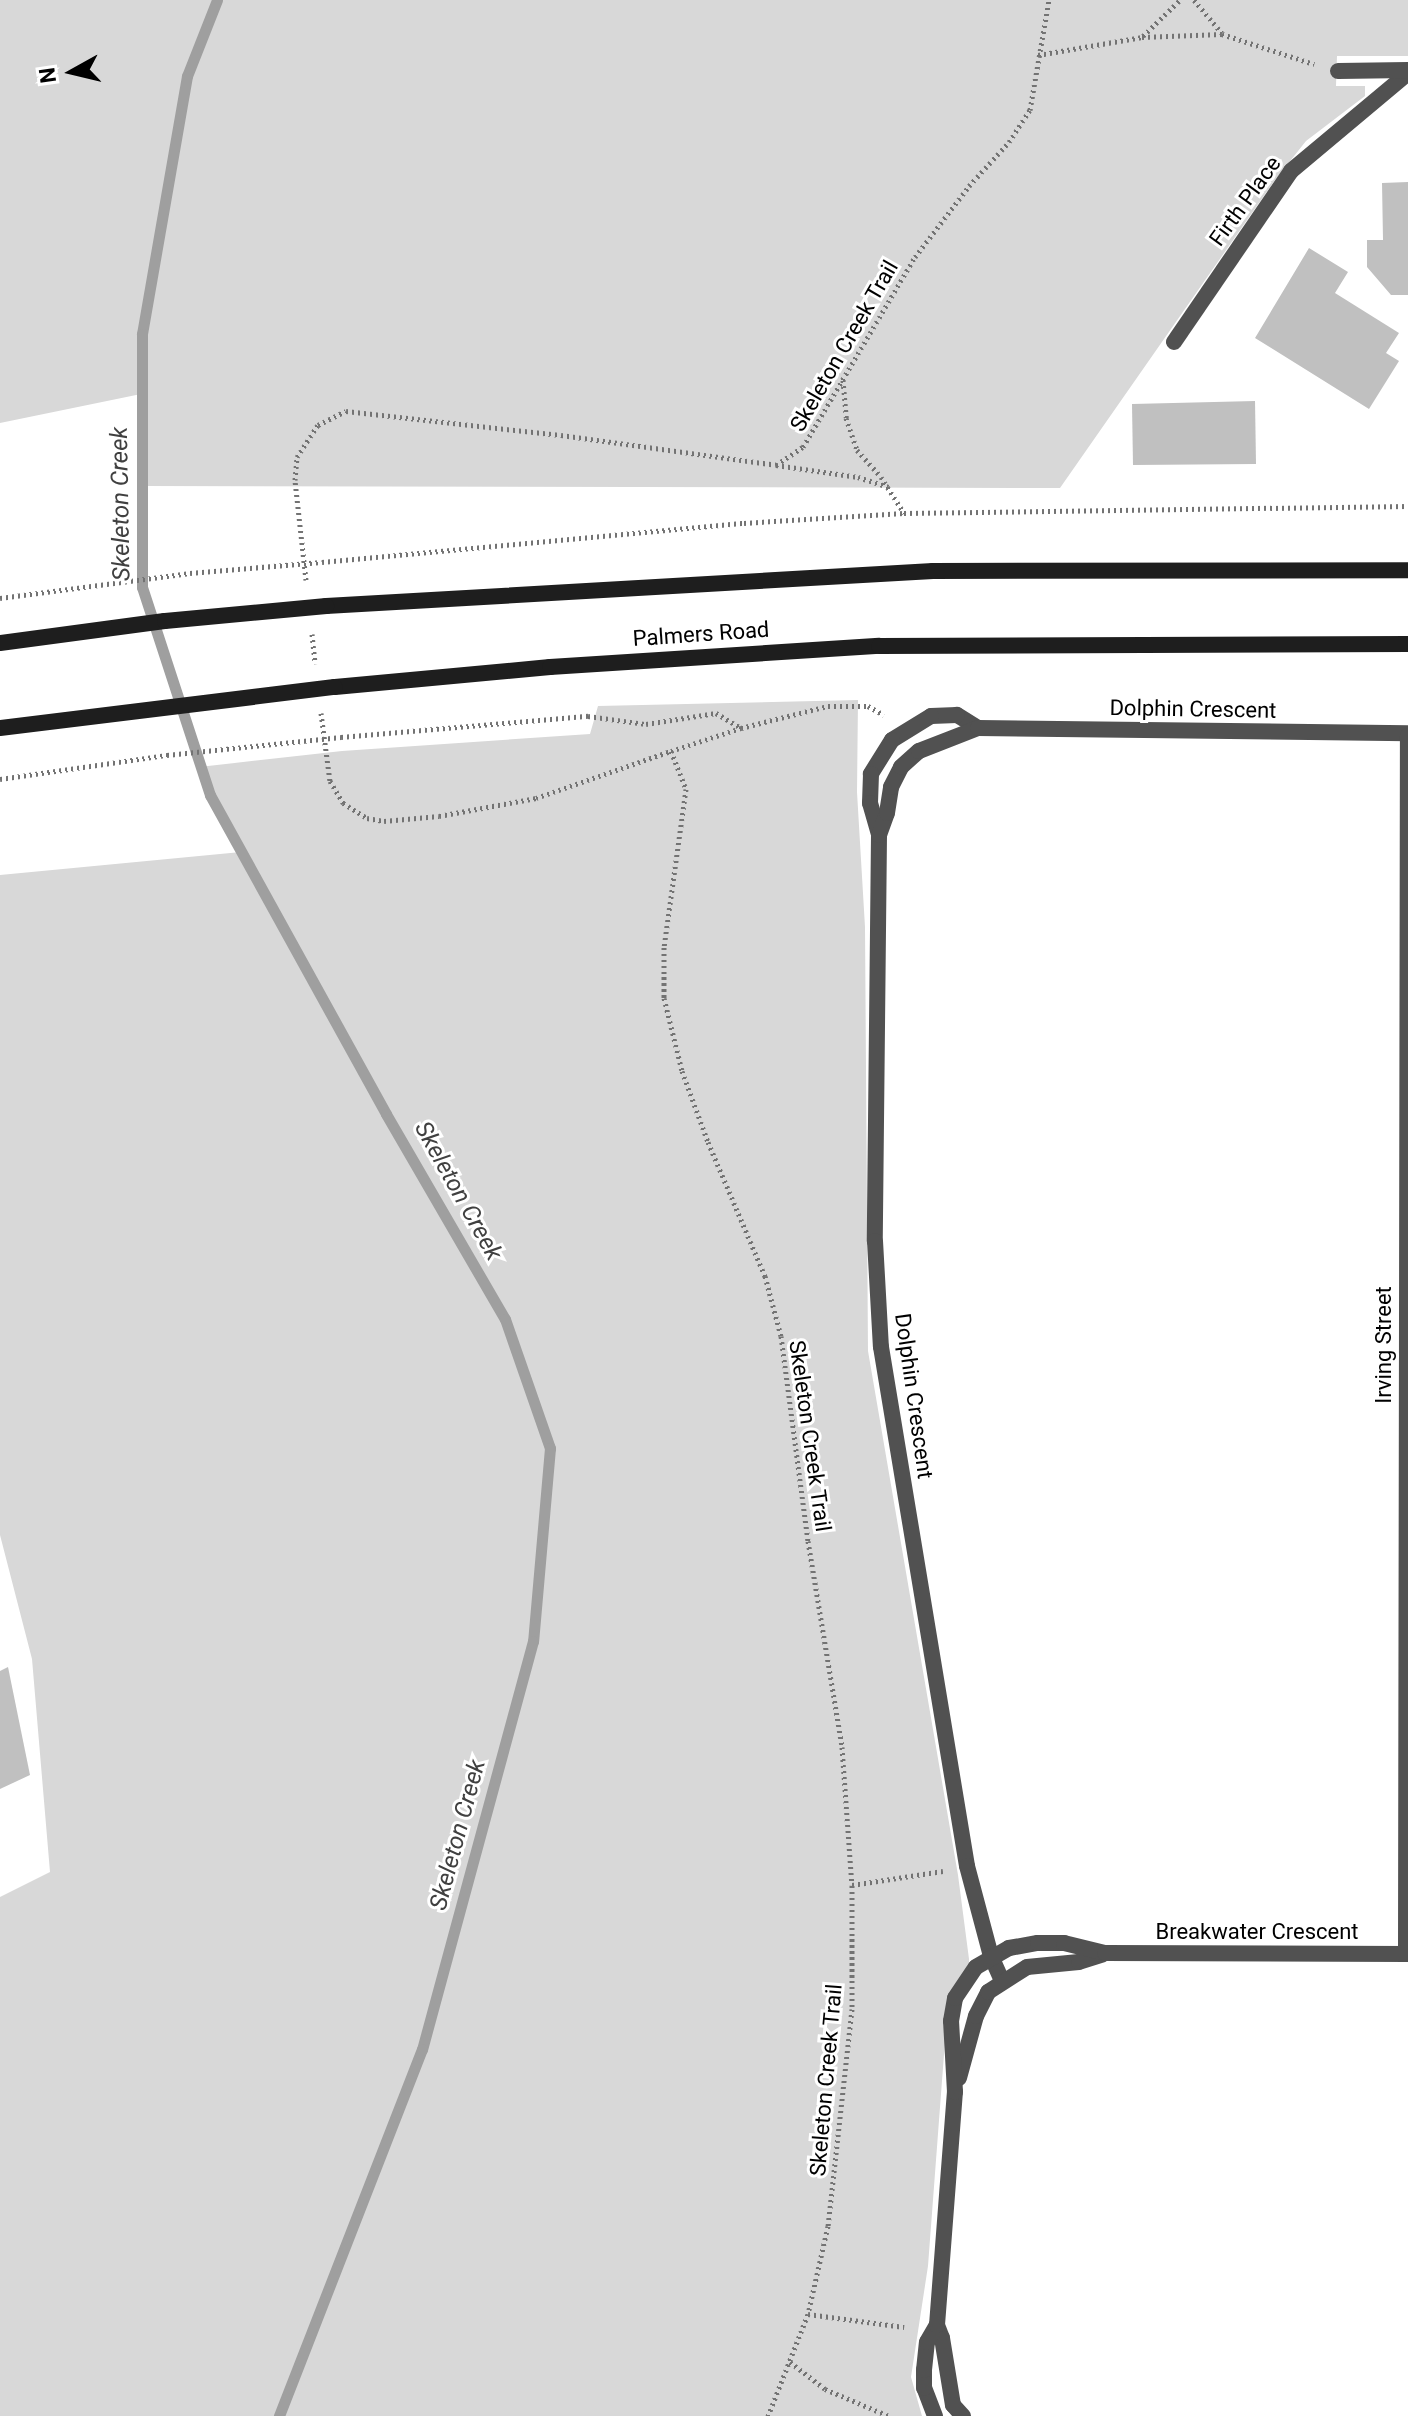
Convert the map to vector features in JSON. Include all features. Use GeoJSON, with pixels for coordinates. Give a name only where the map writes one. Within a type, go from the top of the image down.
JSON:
{"type":"FeatureCollection","features":[{"type":"Feature","properties":{"kind":"main road"},"geometry":{"type":"LineString","coordinates":[[0,643],[165,621],[326,606],[933,571],[1408,570]]}},
{"type":"Feature","properties":{"kind":"main road","name":"Palmers Road"},"geometry":{"type":"LineString","coordinates":[[0,728],[335,687],[550,667],[879,646],[1408,644]]}},
{"type":"Feature","properties":{"kind":"street","name":"Firth Place"},"geometry":{"type":"LineString","coordinates":[[1338,71],[1408,72]]}},
{"type":"Feature","properties":{"kind":"street","name":"Firth Place"},"geometry":{"type":"LineString","coordinates":[[1174,342],[1291,171],[1408,72]]}},
{"type":"Feature","properties":{"kind":"street","name":"Dolphin Crescent"},"geometry":{"type":"LineString","coordinates":[[978,728],[957,715],[931,716],[901,733],[883,750],[871,774],[870,803],[879,835],[875,1241],[881,1347],[967,1866],[991,1956],[1002,1981]]}},
{"type":"Feature","properties":{"kind":"street","name":"Dolphin Crescent"},"geometry":{"type":"LineString","coordinates":[[879,835],[887,813],[891,787],[901,767],[919,751],[978,728],[1408,734]]}},
{"type":"Feature","properties":{"kind":"street","name":"Irving Street"},"geometry":{"type":"LineString","coordinates":[[1407,1954],[1408,734]]}},
{"type":"Feature","properties":{"kind":"street","name":"Breakwater Crescent"},"geometry":{"type":"LineString","coordinates":[[963,2416],[953,2405],[937,2325],[955,2092],[951,2021],[955,1998],[976,1967],[1009,1948],[1038,1943],[1064,1943],[1105,1953],[1407,1954]]}},
{"type":"Feature","properties":{"kind":"street","name":"Breakwater Crescent"},"geometry":{"type":"LineString","coordinates":[[955,2092],[981,2001],[1002,1981],[1027,1967],[1079,1962],[1105,1953]]}},
{"type":"Feature","properties":{"kind":"street","name":"Breakwater Crescent"},"geometry":{"type":"LineString","coordinates":[[935,2416],[924,2388],[924,2370],[927,2342],[937,2325]]}},
{"type":"Feature","properties":{"kind":"path","name":"Skeleton Creek Trail"},"geometry":{"type":"LineString","coordinates":[[776,465],[803,447],[915,257],[969,186],[1009,142],[1030,110],[1037,84],[1038,55],[1049,0]]}},
{"type":"Feature","properties":{"kind":"path"},"geometry":{"type":"LineString","coordinates":[[1142,37],[1180,0]]}},
{"type":"Feature","properties":{"kind":"path"},"geometry":{"type":"LineString","coordinates":[[1194,0],[1222,34]]}},
{"type":"Feature","properties":{"kind":"path"},"geometry":{"type":"LineString","coordinates":[[1038,55],[1142,37],[1222,34],[1338,71]]}},
{"type":"Feature","properties":{"kind":"path"},"geometry":{"type":"LineString","coordinates":[[843,378],[846,418],[857,450],[889,488],[904,513]]}},
{"type":"Feature","properties":{"kind":"path"},"geometry":{"type":"LineString","coordinates":[[364,411],[858,477],[889,488]]}},
{"type":"Feature","properties":{"kind":"path"},"geometry":{"type":"LineString","coordinates":[[0,598],[190,573],[744,523],[904,513],[1408,506]]}},
{"type":"Feature","properties":{"kind":"path"},"geometry":{"type":"LineString","coordinates":[[400,820],[536,798],[741,728],[828,706],[868,706],[883,713],[901,733]]}},
{"type":"Feature","properties":{"kind":"path"},"geometry":{"type":"LineString","coordinates":[[0,779],[167,755],[588,716],[646,724],[716,713],[741,728]]}},
{"type":"Feature","properties":{"kind":"path","name":"Skeleton Creek Trail"},"geometry":{"type":"LineString","coordinates":[[671,751],[686,789],[664,947],[664,998],[682,1071],[765,1276],[781,1336],[808,1541],[842,1747],[852,1885],[852,2009],[828,2226],[808,2314],[768,2416]]}},
{"type":"Feature","properties":{"kind":"path"},"geometry":{"type":"LineString","coordinates":[[852,1885],[905,1879],[967,1866]]}},
{"type":"Feature","properties":{"kind":"path"},"geometry":{"type":"LineString","coordinates":[[808,2314],[899,2328],[937,2325]]}},
{"type":"Feature","properties":{"kind":"path"},"geometry":{"type":"LineString","coordinates":[[790,2362],[825,2389],[889,2416]]}},
{"type":"Feature","properties":{"kind":"shaded area"},"geometry":{"type":"Polygon","coordinates":[[[0,0],[1408,0],[1408,56],[1337,56],[1336,86],[1365,86],[1365,96],[1306,141],[1275,180],[1060,488],[142,486],[141,394],[0,423],[0,0]]]}},
{"type":"Feature","properties":{"kind":"shaded area"},"geometry":{"type":"Polygon","coordinates":[[[858,700],[857,792],[865,927],[868,1351],[958,1875],[969,1959],[969,1969],[946,2028],[928,2266],[911,2377],[922,2416],[0,2416],[0,1897],[50,1872],[32,1659],[0,1535],[0,875],[241,852],[199,767],[342,751],[590,734],[598,706],[858,700]]]}},
{"type":"Feature","properties":{"kind":"building"},"geometry":{"type":"Polygon","coordinates":[[[1408,182],[1408,295],[1391,295],[1367,267],[1367,240],[1383,240],[1382,183],[1408,182]]]}},
{"type":"Feature","properties":{"kind":"building"},"geometry":{"type":"Polygon","coordinates":[[[1309,248],[1348,272],[1335,293],[1399,333],[1386,353],[1399,361],[1369,409],[1255,338],[1309,248]]]}},
{"type":"Feature","properties":{"kind":"building"},"geometry":{"type":"Polygon","coordinates":[[[1255,401],[1256,464],[1133,465],[1132,404],[1255,401]]]}},
{"type":"Feature","properties":{"kind":"building"},"geometry":{"type":"Polygon","coordinates":[[[8,1667],[30,1775],[0,1789],[0,1671],[8,1667]]]}},
{"type":"Feature","properties":{"kind":"waterway","name":"Skeleton Creek"},"geometry":{"type":"LineString","coordinates":[[217,0],[187,76],[142,334],[142,587],[210,795],[386,1114],[505,1319],[550,1448],[533,1641],[422,2049],[279,2416]]}}]}
